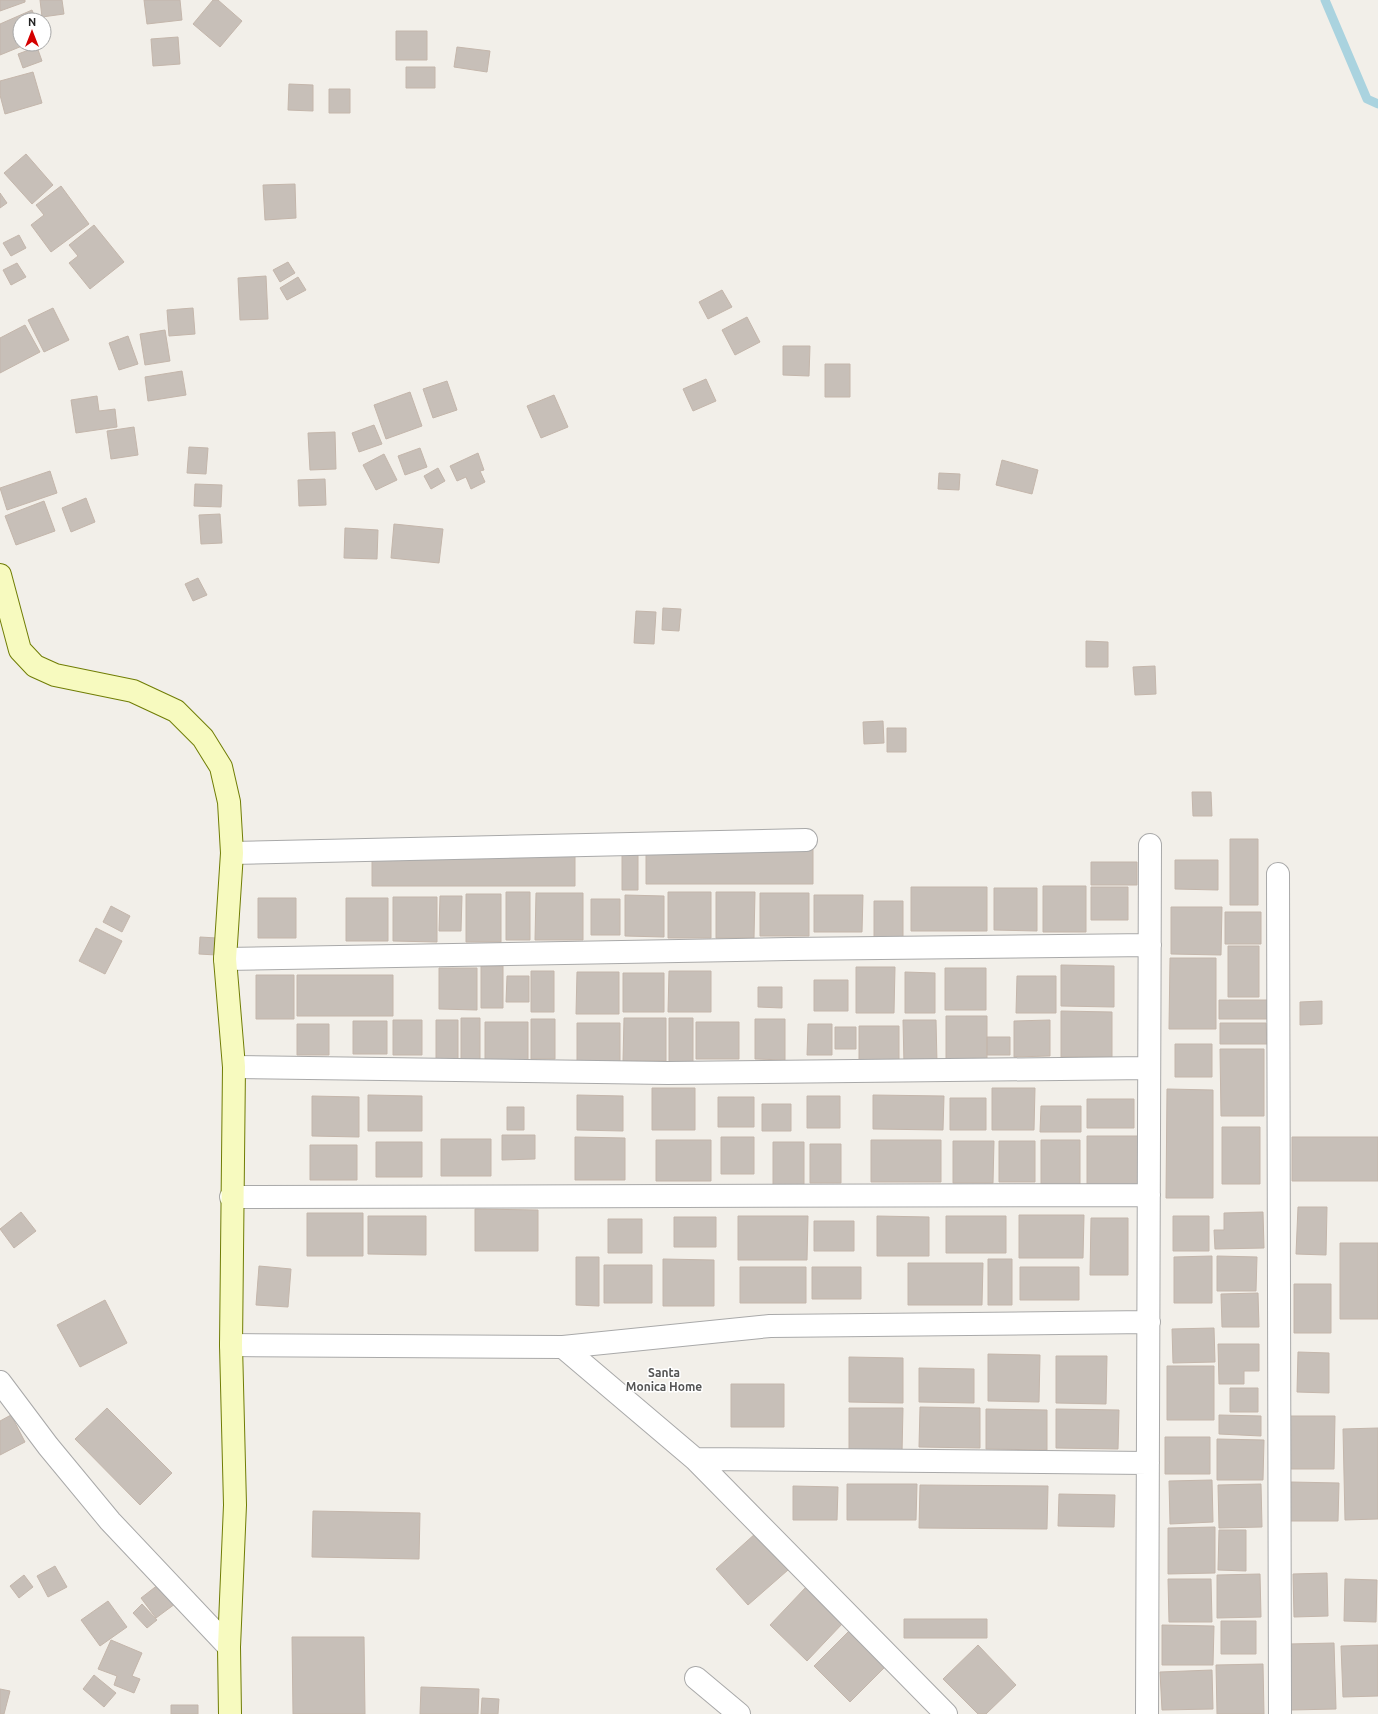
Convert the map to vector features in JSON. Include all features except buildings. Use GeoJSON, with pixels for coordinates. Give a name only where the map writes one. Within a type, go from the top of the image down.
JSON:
{"type":"FeatureCollection","features":[{"type":"Feature","properties":{"kind":"street"},"geometry":{"type":"LineString","coordinates":[[0,575],[20,650],[35,666],[55,675],[133,691],[176,711],[203,738],[221,767],[229,802],[232,853],[225,959],[234,1067],[231,1197],[231,1345],[235,1505],[229,1647],[230,1714]]}},
{"type":"Feature","properties":{"kind":"street"},"geometry":{"type":"LineString","coordinates":[[232,853],[806,840]]}},
{"type":"Feature","properties":{"kind":"street"},"geometry":{"type":"LineString","coordinates":[[1147,1714],[1150,845]]}},
{"type":"Feature","properties":{"kind":"street"},"geometry":{"type":"LineString","coordinates":[[1278,874],[1280,1714]]}},
{"type":"Feature","properties":{"kind":"street"},"geometry":{"type":"LineString","coordinates":[[225,959],[789,948],[1150,945]]}},
{"type":"Feature","properties":{"kind":"street"},"geometry":{"type":"LineString","coordinates":[[234,1067],[668,1073],[1149,1068]]}},
{"type":"Feature","properties":{"kind":"street"},"geometry":{"type":"LineString","coordinates":[[231,1197],[1148,1195]]}},
{"type":"Feature","properties":{"kind":"street"},"geometry":{"type":"LineString","coordinates":[[231,1345],[563,1346],[770,1326],[1148,1322]]}},
{"type":"Feature","properties":{"kind":"street"},"geometry":{"type":"LineString","coordinates":[[563,1346],[695,1458],[946,1714]]}},
{"type":"Feature","properties":{"kind":"street"},"geometry":{"type":"LineString","coordinates":[[0,1382],[48,1446],[110,1522],[229,1647]]}},
{"type":"Feature","properties":{"kind":"street"},"geometry":{"type":"LineString","coordinates":[[695,1458],[1148,1463]]}},
{"type":"Feature","properties":{"kind":"street"},"geometry":{"type":"LineString","coordinates":[[696,1678],[739,1714]]}},
{"type":"Feature","properties":{"kind":"waterway"},"geometry":{"type":"LineString","coordinates":[[1325,0],[1367,99],[1378,104]]}},
{"type":"Feature","properties":{"kind":"district","name":"Santa Monica Home"},"geometry":{"type":"Point","coordinates":[664,1380]}}]}
